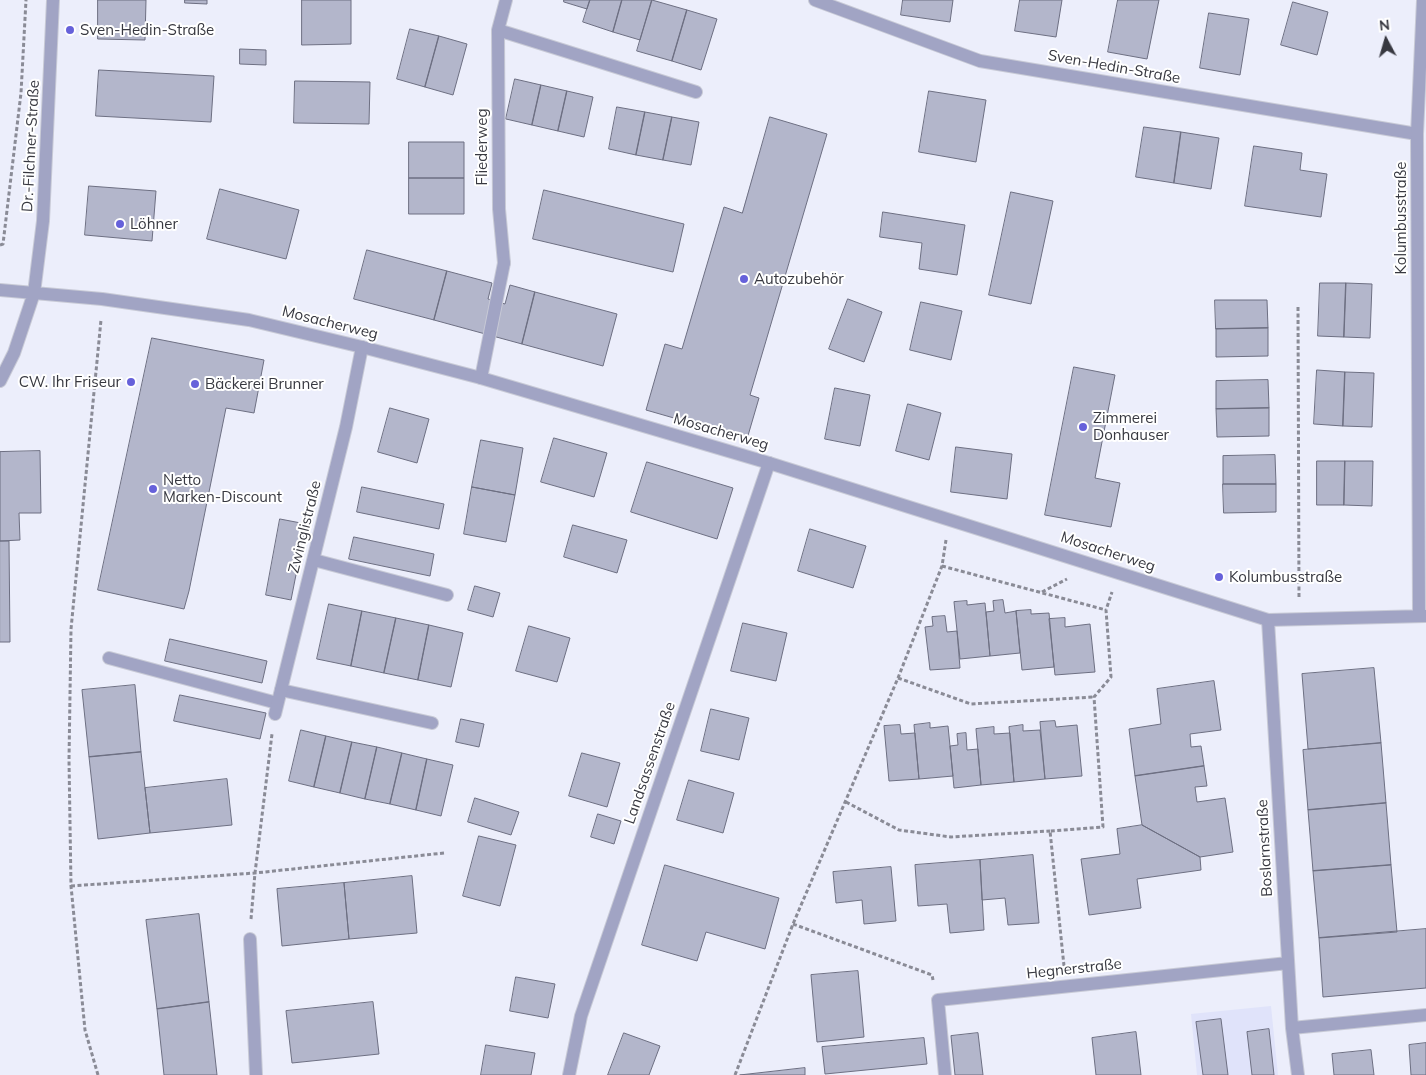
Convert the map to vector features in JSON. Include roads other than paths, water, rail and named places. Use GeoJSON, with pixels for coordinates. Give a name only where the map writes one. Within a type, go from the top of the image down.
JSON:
{"type":"FeatureCollection","features":[{"type":"Feature","properties":{"kind":"street","name":"Dr.-Filchner-Straße"},"geometry":{"type":"LineString","coordinates":[[0,381],[14,352],[34,292],[43,221],[54,0]]}},
{"type":"Feature","properties":{"kind":"street","name":"Fliederweg"},"geometry":{"type":"LineString","coordinates":[[481,378],[504,264],[498,210],[498,30],[506,0]]}},
{"type":"Feature","properties":{"kind":"street","name":"Sven-Hedin-Straße"},"geometry":{"type":"LineString","coordinates":[[815,0],[980,61],[1417,134]]}},
{"type":"Feature","properties":{"kind":"street","name":"Kolumbusstraße"},"geometry":{"type":"LineString","coordinates":[[1422,616],[1417,134],[1423,0]]}},
{"type":"Feature","properties":{"kind":"street"},"geometry":{"type":"LineString","coordinates":[[498,30],[696,92]]}},
{"type":"Feature","properties":{"kind":"street","name":"Mosacherweg"},"geometry":{"type":"LineString","coordinates":[[0,290],[102,299],[249,320],[362,347],[481,378],[769,463],[1268,620],[1422,616]]}},
{"type":"Feature","properties":{"kind":"street","name":"Zwinglistraße"},"geometry":{"type":"LineString","coordinates":[[109,658],[276,708],[346,427],[362,347]]}},
{"type":"Feature","properties":{"kind":"street","name":"Landsassenstraße"},"geometry":{"type":"LineString","coordinates":[[569,1075],[580,1016],[769,463]]}},
{"type":"Feature","properties":{"kind":"street"},"geometry":{"type":"LineString","coordinates":[[314,560],[447,595]]}},
{"type":"Feature","properties":{"kind":"street","name":"Boslarnstraße"},"geometry":{"type":"LineString","coordinates":[[1268,620],[1292,1028],[1298,1075]]}},
{"type":"Feature","properties":{"kind":"street"},"geometry":{"type":"LineString","coordinates":[[281,690],[432,723]]}},
{"type":"Feature","properties":{"kind":"street"},"geometry":{"type":"LineString","coordinates":[[250,939],[256,1075]]}},
{"type":"Feature","properties":{"kind":"street","name":"Hegnerstraße"},"geometry":{"type":"LineString","coordinates":[[945,1075],[938,1000],[1288,963]]}},
{"type":"Feature","properties":{"kind":"street"},"geometry":{"type":"LineString","coordinates":[[1292,1028],[1426,1015]]}},
{"type":"Feature","properties":{"kind":"place","name":"Sven-Hedin-Straße"},"geometry":{"type":"Point","coordinates":[70,30]}},
{"type":"Feature","properties":{"kind":"place","name":"Löhner"},"geometry":{"type":"Point","coordinates":[120,224]}},
{"type":"Feature","properties":{"kind":"place","name":"Autozubehör"},"geometry":{"type":"Point","coordinates":[744,279]}},
{"type":"Feature","properties":{"kind":"place","name":"CW. Ihr Friseur"},"geometry":{"type":"Point","coordinates":[131,382]}},
{"type":"Feature","properties":{"kind":"place","name":"Bäckerei Brunner"},"geometry":{"type":"Point","coordinates":[195,384]}},
{"type":"Feature","properties":{"kind":"place","name":"Zimmerei Donhauser"},"geometry":{"type":"Point","coordinates":[1083,427]}},
{"type":"Feature","properties":{"kind":"place","name":"Netto Marken-Discount"},"geometry":{"type":"Point","coordinates":[153,489]}},
{"type":"Feature","properties":{"kind":"place","name":"Kolumbusstraße"},"geometry":{"type":"Point","coordinates":[1219,577]}}]}
